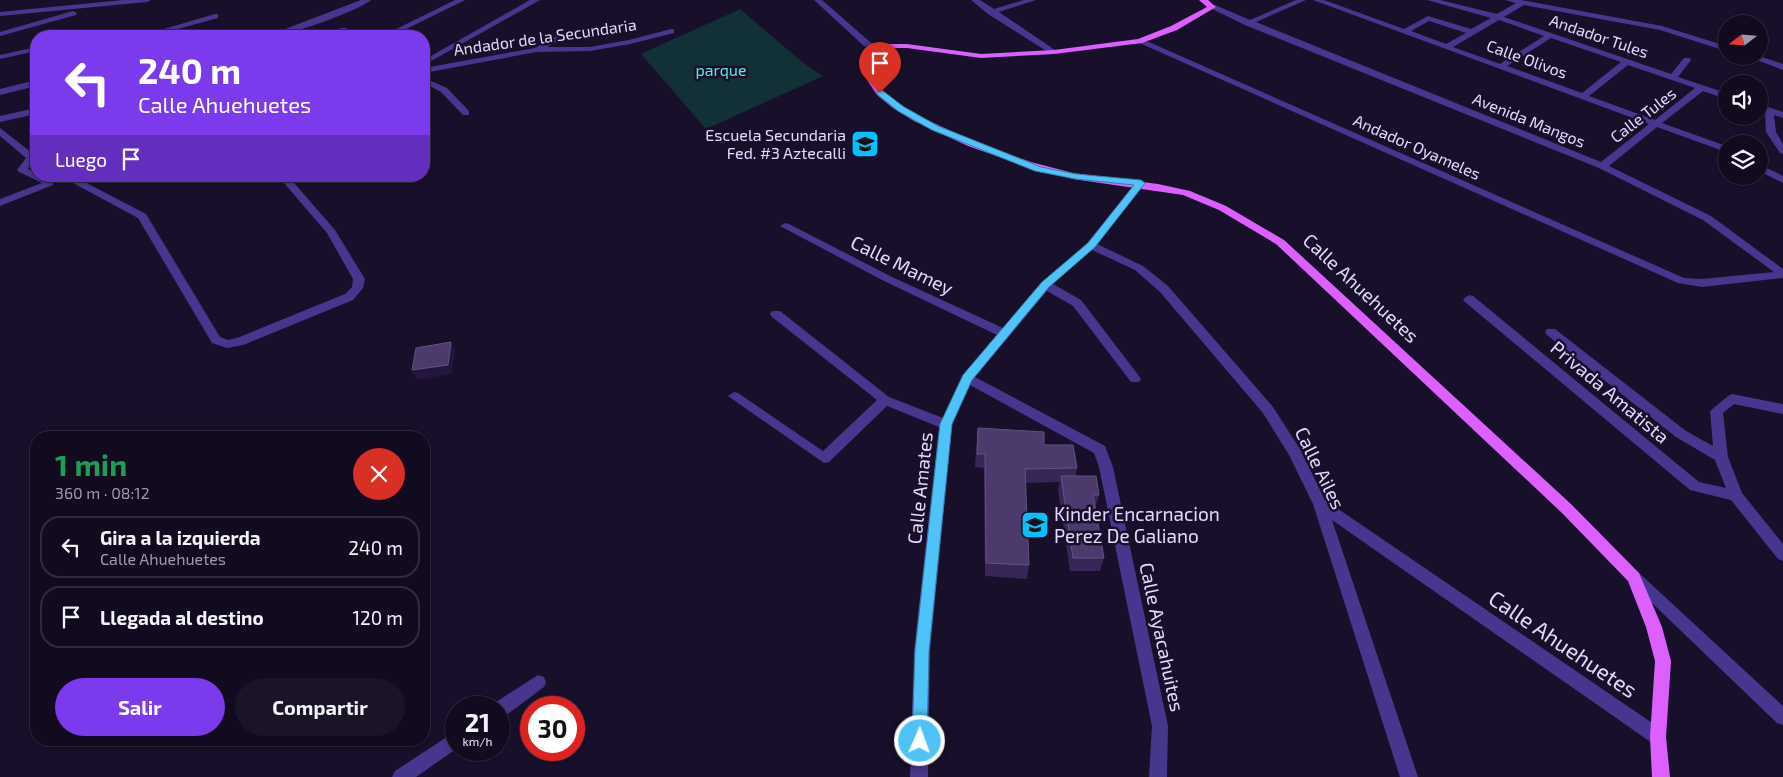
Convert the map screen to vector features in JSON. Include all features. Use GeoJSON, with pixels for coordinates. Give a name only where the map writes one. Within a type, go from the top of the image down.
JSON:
{"type":"FeatureCollection","features":[{"type":"Feature","properties":{"kind":"main road"},"geometry":{"type":"LineString","coordinates":[[873,46],[907,46],[981,56],[1054,52],[1139,41],[1174,28],[1212,7],[1203,0]]}},
{"type":"Feature","properties":{"kind":"main road","name":"Calle Ahuehuetes"},"geometry":{"type":"LineString","coordinates":[[873,46],[876,60],[870,68],[869,77],[880,93],[901,109],[935,128],[1038,169],[1076,177],[1141,183],[1188,194],[1236,215],[1280,242],[1567,509],[1634,577],[1654,627],[1663,661],[1658,737],[1661,777]]}},
{"type":"Feature","properties":{"kind":"street"},"geometry":{"type":"LineString","coordinates":[[0,14],[147,0]]}},
{"type":"Feature","properties":{"kind":"street"},"geometry":{"type":"LineString","coordinates":[[288,30],[322,19],[367,0]]}},
{"type":"Feature","properties":{"kind":"street"},"geometry":{"type":"LineString","coordinates":[[398,30],[461,0]]}},
{"type":"Feature","properties":{"kind":"street"},"geometry":{"type":"LineString","coordinates":[[430,61],[536,0]]}},
{"type":"Feature","properties":{"kind":"street"},"geometry":{"type":"LineString","coordinates":[[818,0],[867,44],[873,46]]}},
{"type":"Feature","properties":{"kind":"street"},"geometry":{"type":"LineString","coordinates":[[975,0],[1054,52]]}},
{"type":"Feature","properties":{"kind":"street"},"geometry":{"type":"LineString","coordinates":[[991,12],[1032,0]]}},
{"type":"Feature","properties":{"kind":"street"},"geometry":{"type":"LineString","coordinates":[[1248,23],[1302,0]]}},
{"type":"Feature","properties":{"kind":"street","name":"Calle Olivos"},"geometry":{"type":"LineString","coordinates":[[1317,0],[1657,122],[1718,146]]}},
{"type":"Feature","properties":{"kind":"street","name":"Andador Tules"},"geometry":{"type":"LineString","coordinates":[[1431,0],[1498,17],[1718,93]]}},
{"type":"Feature","properties":{"kind":"street"},"geometry":{"type":"LineString","coordinates":[[1510,0],[1662,28],[1718,46]]}},
{"type":"Feature","properties":{"kind":"street"},"geometry":{"type":"LineString","coordinates":[[0,34],[112,2]]}},
{"type":"Feature","properties":{"kind":"street"},"geometry":{"type":"LineString","coordinates":[[1447,46],[1522,3]]}},
{"type":"Feature","properties":{"kind":"street","name":"Avenida Mangos"},"geometry":{"type":"LineString","coordinates":[[1212,7],[1602,166],[1707,218],[1783,274]]}},
{"type":"Feature","properties":{"kind":"street"},"geometry":{"type":"LineString","coordinates":[[165,30],[215,16]]}},
{"type":"Feature","properties":{"kind":"street"},"geometry":{"type":"LineString","coordinates":[[1406,31],[1428,18],[1471,32]]}},
{"type":"Feature","properties":{"kind":"street","name":"Andador de la Secundaria"},"geometry":{"type":"LineString","coordinates":[[430,70],[536,50],[590,49],[630,42],[671,31]]}},
{"type":"Feature","properties":{"kind":"street"},"geometry":{"type":"LineString","coordinates":[[536,50],[566,33]]}},
{"type":"Feature","properties":{"kind":"street"},"geometry":{"type":"LineString","coordinates":[[1502,66],[1551,35]]}},
{"type":"Feature","properties":{"kind":"street","name":"Andador Oyameles"},"geometry":{"type":"LineString","coordinates":[[1139,41],[1682,281],[1702,283],[1783,274]]}},
{"type":"Feature","properties":{"kind":"street"},"geometry":{"type":"LineString","coordinates":[[0,57],[30,51]]}},
{"type":"Feature","properties":{"kind":"street","name":"Calle Tules"},"geometry":{"type":"LineString","coordinates":[[1673,78],[1687,60]]}},
{"type":"Feature","properties":{"kind":"street"},"geometry":{"type":"LineString","coordinates":[[1584,96],[1628,62]]}},
{"type":"Feature","properties":{"kind":"street"},"geometry":{"type":"LineString","coordinates":[[1768,62],[1783,67]]}},
{"type":"Feature","properties":{"kind":"street"},"geometry":{"type":"LineString","coordinates":[[430,83],[444,90],[466,113]]}},
{"type":"Feature","properties":{"kind":"street"},"geometry":{"type":"LineString","coordinates":[[0,92],[30,84]]}},
{"type":"Feature","properties":{"kind":"street","name":"Calle Tules"},"geometry":{"type":"LineString","coordinates":[[1602,166],[1702,88]]}},
{"type":"Feature","properties":{"kind":"street"},"geometry":{"type":"LineString","coordinates":[[1783,115],[1768,110],[1771,132],[1783,151]]}},
{"type":"Feature","properties":{"kind":"street"},"geometry":{"type":"LineString","coordinates":[[0,119],[30,112]]}},
{"type":"Feature","properties":{"kind":"street"},"geometry":{"type":"LineString","coordinates":[[2,135],[30,157]]}},
{"type":"Feature","properties":{"kind":"street"},"geometry":{"type":"LineString","coordinates":[[30,163],[22,170],[30,174]]}},
{"type":"Feature","properties":{"kind":"street"},"geometry":{"type":"LineString","coordinates":[[1768,172],[1783,180]]}},
{"type":"Feature","properties":{"kind":"street"},"geometry":{"type":"LineString","coordinates":[[0,203],[50,183],[48,182]]}},
{"type":"Feature","properties":{"kind":"street"},"geometry":{"type":"LineString","coordinates":[[76,182],[142,216],[216,340],[227,344],[239,342],[349,297],[358,288],[359,279],[332,232],[288,182]]}},
{"type":"Feature","properties":{"kind":"street","name":"Calle Amates"},"geometry":{"type":"LineString","coordinates":[[919,777],[922,651],[946,424],[967,378],[1046,285],[1091,245],[1141,183]]}},
{"type":"Feature","properties":{"kind":"street","name":"Calle Mamey"},"geometry":{"type":"LineString","coordinates":[[785,226],[888,279],[1004,333]]}},
{"type":"Feature","properties":{"kind":"street","name":"Calle Ailes"},"geometry":{"type":"LineString","coordinates":[[1091,245],[1139,268],[1164,289],[1268,410],[1295,453],[1320,504],[1409,777]]}},
{"type":"Feature","properties":{"kind":"street"},"geometry":{"type":"LineString","coordinates":[[1046,285],[1077,303],[1135,379]]}},
{"type":"Feature","properties":{"kind":"street","name":"Privada Amatista"},"geometry":{"type":"LineString","coordinates":[[1469,299],[1695,486],[1736,496]]}},
{"type":"Feature","properties":{"kind":"street"},"geometry":{"type":"LineString","coordinates":[[776,314],[885,400],[946,424]]}},
{"type":"Feature","properties":{"kind":"street"},"geometry":{"type":"LineString","coordinates":[[1551,332],[1681,434],[1721,456]]}},
{"type":"Feature","properties":{"kind":"street","name":"Calle Ayacahuites"},"geometry":{"type":"LineString","coordinates":[[967,378],[1100,450],[1106,467],[1160,726],[1158,777]]}},
{"type":"Feature","properties":{"kind":"street"},"geometry":{"type":"LineString","coordinates":[[734,396],[824,458],[885,400]]}},
{"type":"Feature","properties":{"kind":"street"},"geometry":{"type":"LineString","coordinates":[[1783,409],[1732,400],[1716,411],[1721,456],[1736,496],[1783,555]]}},
{"type":"Feature","properties":{"kind":"street"},"geometry":{"type":"LineString","coordinates":[[1768,406],[1783,416]]}},
{"type":"Feature","properties":{"kind":"street","name":"Calle Ahuehuetes"},"geometry":{"type":"LineString","coordinates":[[1320,504],[1658,737]]}},
{"type":"Feature","properties":{"kind":"street"},"geometry":{"type":"LineString","coordinates":[[1634,577],[1783,717]]}},
{"type":"Feature","properties":{"kind":"street"},"geometry":{"type":"LineString","coordinates":[[510,702],[538,682]]}},
{"type":"Feature","properties":{"kind":"street"},"geometry":{"type":"LineString","coordinates":[[401,777],[445,747]]}},
{"type":"Feature","properties":{"kind":"green space","name":"parque"},"geometry":{"type":"Polygon","coordinates":[[[740,9],[802,62],[823,76],[706,129],[641,54],[740,9]]]}},
{"type":"Feature","properties":{"kind":"building"},"geometry":{"type":"Polygon","coordinates":[[[451,342],[448,365],[412,370],[416,348],[451,342]]]}},
{"type":"Feature","properties":{"kind":"building"},"geometry":{"type":"Polygon","coordinates":[[[978,428],[1044,432],[1044,445],[1073,445],[1077,468],[1025,469],[1029,565],[986,563],[985,454],[977,454],[978,428]]]}},
{"type":"Feature","properties":{"kind":"building"},"geometry":{"type":"Polygon","coordinates":[[[1061,476],[1096,476],[1099,495],[1093,495],[1104,558],[1073,558],[1061,476]]]}},
{"type":"Feature","properties":{"kind":"place","name":"Escuela Secundaria Fed. #3 Aztecalli"},"geometry":{"type":"Point","coordinates":[865,144]}},
{"type":"Feature","properties":{"kind":"place","name":"Kinder Encarnacion Perez De Galiano"},"geometry":{"type":"Point","coordinates":[1035,525]}},
{"type":"Feature","properties":{"kind":"route"},"geometry":{"type":"LineString","coordinates":[[880,93],[901,109],[935,128],[1038,169],[1076,177],[1141,183],[1091,245],[1046,285],[967,378],[946,424],[922,651],[920,741]]}}]}
